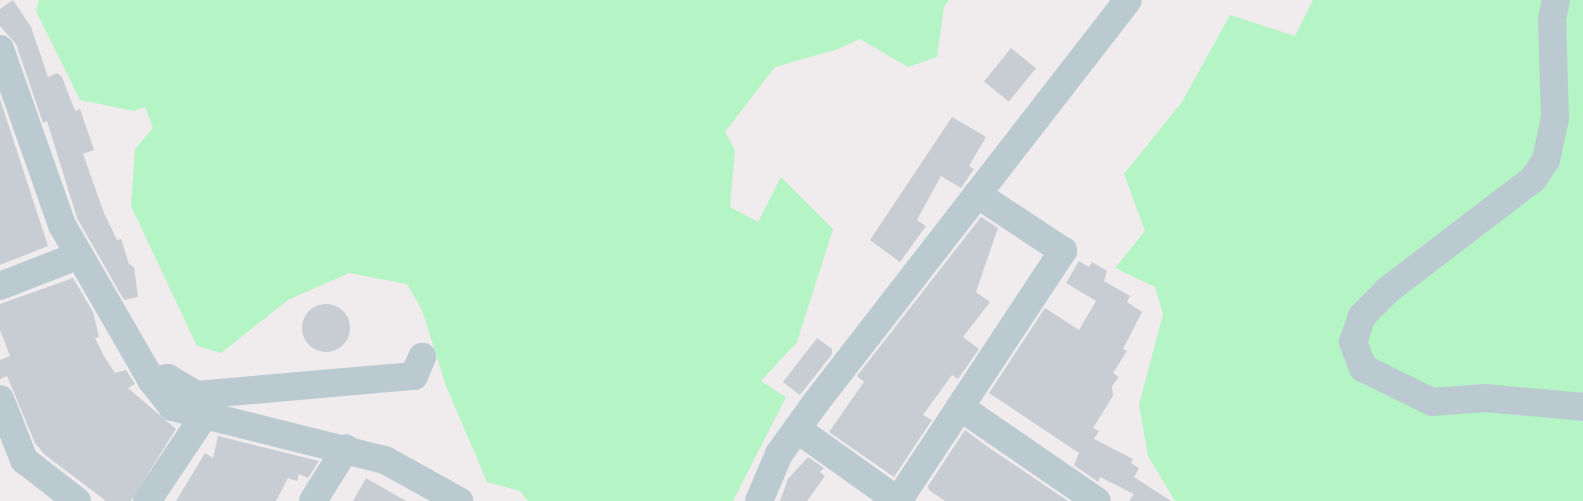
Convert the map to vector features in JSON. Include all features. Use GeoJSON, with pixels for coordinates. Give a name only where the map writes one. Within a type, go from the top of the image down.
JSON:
{"type":"FeatureCollection","features":[{"type":"Feature","properties":{"kind":"street"},"geometry":{"type":"LineString","coordinates":[[759,501],[764,482],[797,429],[976,194],[1128,0]]}},
{"type":"Feature","properties":{"kind":"street"},"geometry":{"type":"LineString","coordinates":[[1556,0],[1552,19],[1555,118],[1546,160],[1533,179],[1388,290],[1362,316],[1353,342],[1363,368],[1432,402],[1485,398],[1583,407]]}},
{"type":"Feature","properties":{"kind":"street"},"geometry":{"type":"LineString","coordinates":[[0,49],[62,225],[77,256],[152,381],[172,407],[346,448],[385,460],[459,501]]}},
{"type":"Feature","properties":{"kind":"street"},"geometry":{"type":"LineString","coordinates":[[797,429],[898,501],[1063,251],[976,194]]}},
{"type":"Feature","properties":{"kind":"street"},"geometry":{"type":"LineString","coordinates":[[0,286],[77,256]]}},
{"type":"Feature","properties":{"kind":"street"},"geometry":{"type":"LineString","coordinates":[[152,381],[168,378],[196,394],[403,377],[414,376],[422,357]]}},
{"type":"Feature","properties":{"kind":"street"},"geometry":{"type":"LineString","coordinates":[[0,399],[24,460],[77,501]]}},
{"type":"Feature","properties":{"kind":"street"},"geometry":{"type":"LineString","coordinates":[[960,407],[1097,501]]}},
{"type":"Feature","properties":{"kind":"street"},"geometry":{"type":"LineString","coordinates":[[147,501],[204,416]]}},
{"type":"Feature","properties":{"kind":"street"},"geometry":{"type":"LineString","coordinates":[[313,501],[346,448]]}},
{"type":"Feature","properties":{"kind":"green space"},"geometry":{"type":"Polygon","coordinates":[[[39,0],[949,0],[944,7],[937,57],[908,67],[860,39],[838,49],[775,67],[725,132],[735,150],[730,207],[758,222],[781,177],[833,229],[797,342],[761,381],[786,397],[733,501],[528,501],[520,491],[487,482],[446,386],[422,310],[407,284],[349,273],[288,300],[221,353],[197,346],[131,206],[135,149],[153,128],[145,107],[134,111],[80,100],[36,11],[39,0]]]}},
{"type":"Feature","properties":{"kind":"green space"},"geometry":{"type":"Polygon","coordinates":[[[1313,0],[1583,0],[1583,501],[1175,501],[1148,456],[1139,405],[1163,314],[1155,287],[1115,268],[1145,231],[1124,174],[1182,102],[1230,15],[1295,36],[1313,0]]]}},
{"type":"Feature","properties":{"kind":"building"},"geometry":{"type":"Polygon","coordinates":[[[13,0],[31,27],[48,77],[57,73],[62,77],[75,111],[80,109],[94,150],[83,154],[104,213],[117,240],[121,239],[129,264],[134,267],[138,297],[124,300],[77,218],[47,121],[43,123],[16,44],[0,26],[0,9],[13,0]]]}},
{"type":"Feature","properties":{"kind":"building"},"geometry":{"type":"Polygon","coordinates":[[[1011,48],[1036,68],[1009,102],[984,81],[1011,48]]]}},
{"type":"Feature","properties":{"kind":"building"},"geometry":{"type":"Polygon","coordinates":[[[0,99],[48,246],[0,265],[0,99]]]}},
{"type":"Feature","properties":{"kind":"building"},"geometry":{"type":"Polygon","coordinates":[[[952,117],[986,137],[969,166],[974,169],[961,188],[941,176],[917,220],[926,226],[900,262],[870,240],[952,117]]]}},
{"type":"Feature","properties":{"kind":"building"},"geometry":{"type":"Polygon","coordinates":[[[981,217],[998,228],[976,292],[990,302],[963,337],[979,349],[958,379],[952,375],[923,415],[932,420],[894,477],[829,432],[864,382],[857,376],[981,217]]]}},
{"type":"Feature","properties":{"kind":"building"},"geometry":{"type":"Polygon","coordinates":[[[1079,261],[1089,267],[1092,262],[1107,271],[1104,281],[1130,296],[1127,302],[1142,312],[1123,349],[1127,351],[1113,373],[1119,377],[1112,386],[1113,396],[1093,428],[1099,431],[1094,439],[1133,459],[1131,463],[1139,468],[1134,477],[1171,501],[1129,501],[1134,494],[1100,477],[1098,482],[1074,465],[1079,453],[989,393],[1045,308],[1079,330],[1096,301],[1066,283],[1079,261]]]}},
{"type":"Feature","properties":{"kind":"building"},"geometry":{"type":"Polygon","coordinates":[[[73,278],[93,312],[99,337],[95,338],[115,373],[126,370],[135,384],[128,388],[176,429],[131,501],[106,501],[44,454],[35,443],[7,376],[0,379],[0,360],[10,356],[0,330],[0,304],[73,278]]]}},
{"type":"Feature","properties":{"kind":"building"},"geometry":{"type":"Polygon","coordinates":[[[326,304],[343,311],[350,328],[343,345],[326,352],[309,345],[302,328],[309,311],[326,304]]]}},
{"type":"Feature","properties":{"kind":"building"},"geometry":{"type":"Polygon","coordinates":[[[817,338],[832,349],[832,354],[800,395],[783,382],[817,338]]]}},
{"type":"Feature","properties":{"kind":"building"},"geometry":{"type":"Polygon","coordinates":[[[965,430],[1068,501],[945,501],[929,490],[928,486],[965,430]]]}},
{"type":"Feature","properties":{"kind":"building"},"geometry":{"type":"Polygon","coordinates":[[[218,436],[319,461],[308,478],[299,474],[297,481],[288,478],[276,501],[176,501],[205,453],[213,458],[218,436]]]}},
{"type":"Feature","properties":{"kind":"building"},"geometry":{"type":"Polygon","coordinates":[[[808,457],[824,468],[820,472],[825,476],[807,501],[780,501],[788,479],[808,457]]]}},
{"type":"Feature","properties":{"kind":"building"},"geometry":{"type":"Polygon","coordinates":[[[366,478],[406,501],[353,501],[366,478]]]}}]}
